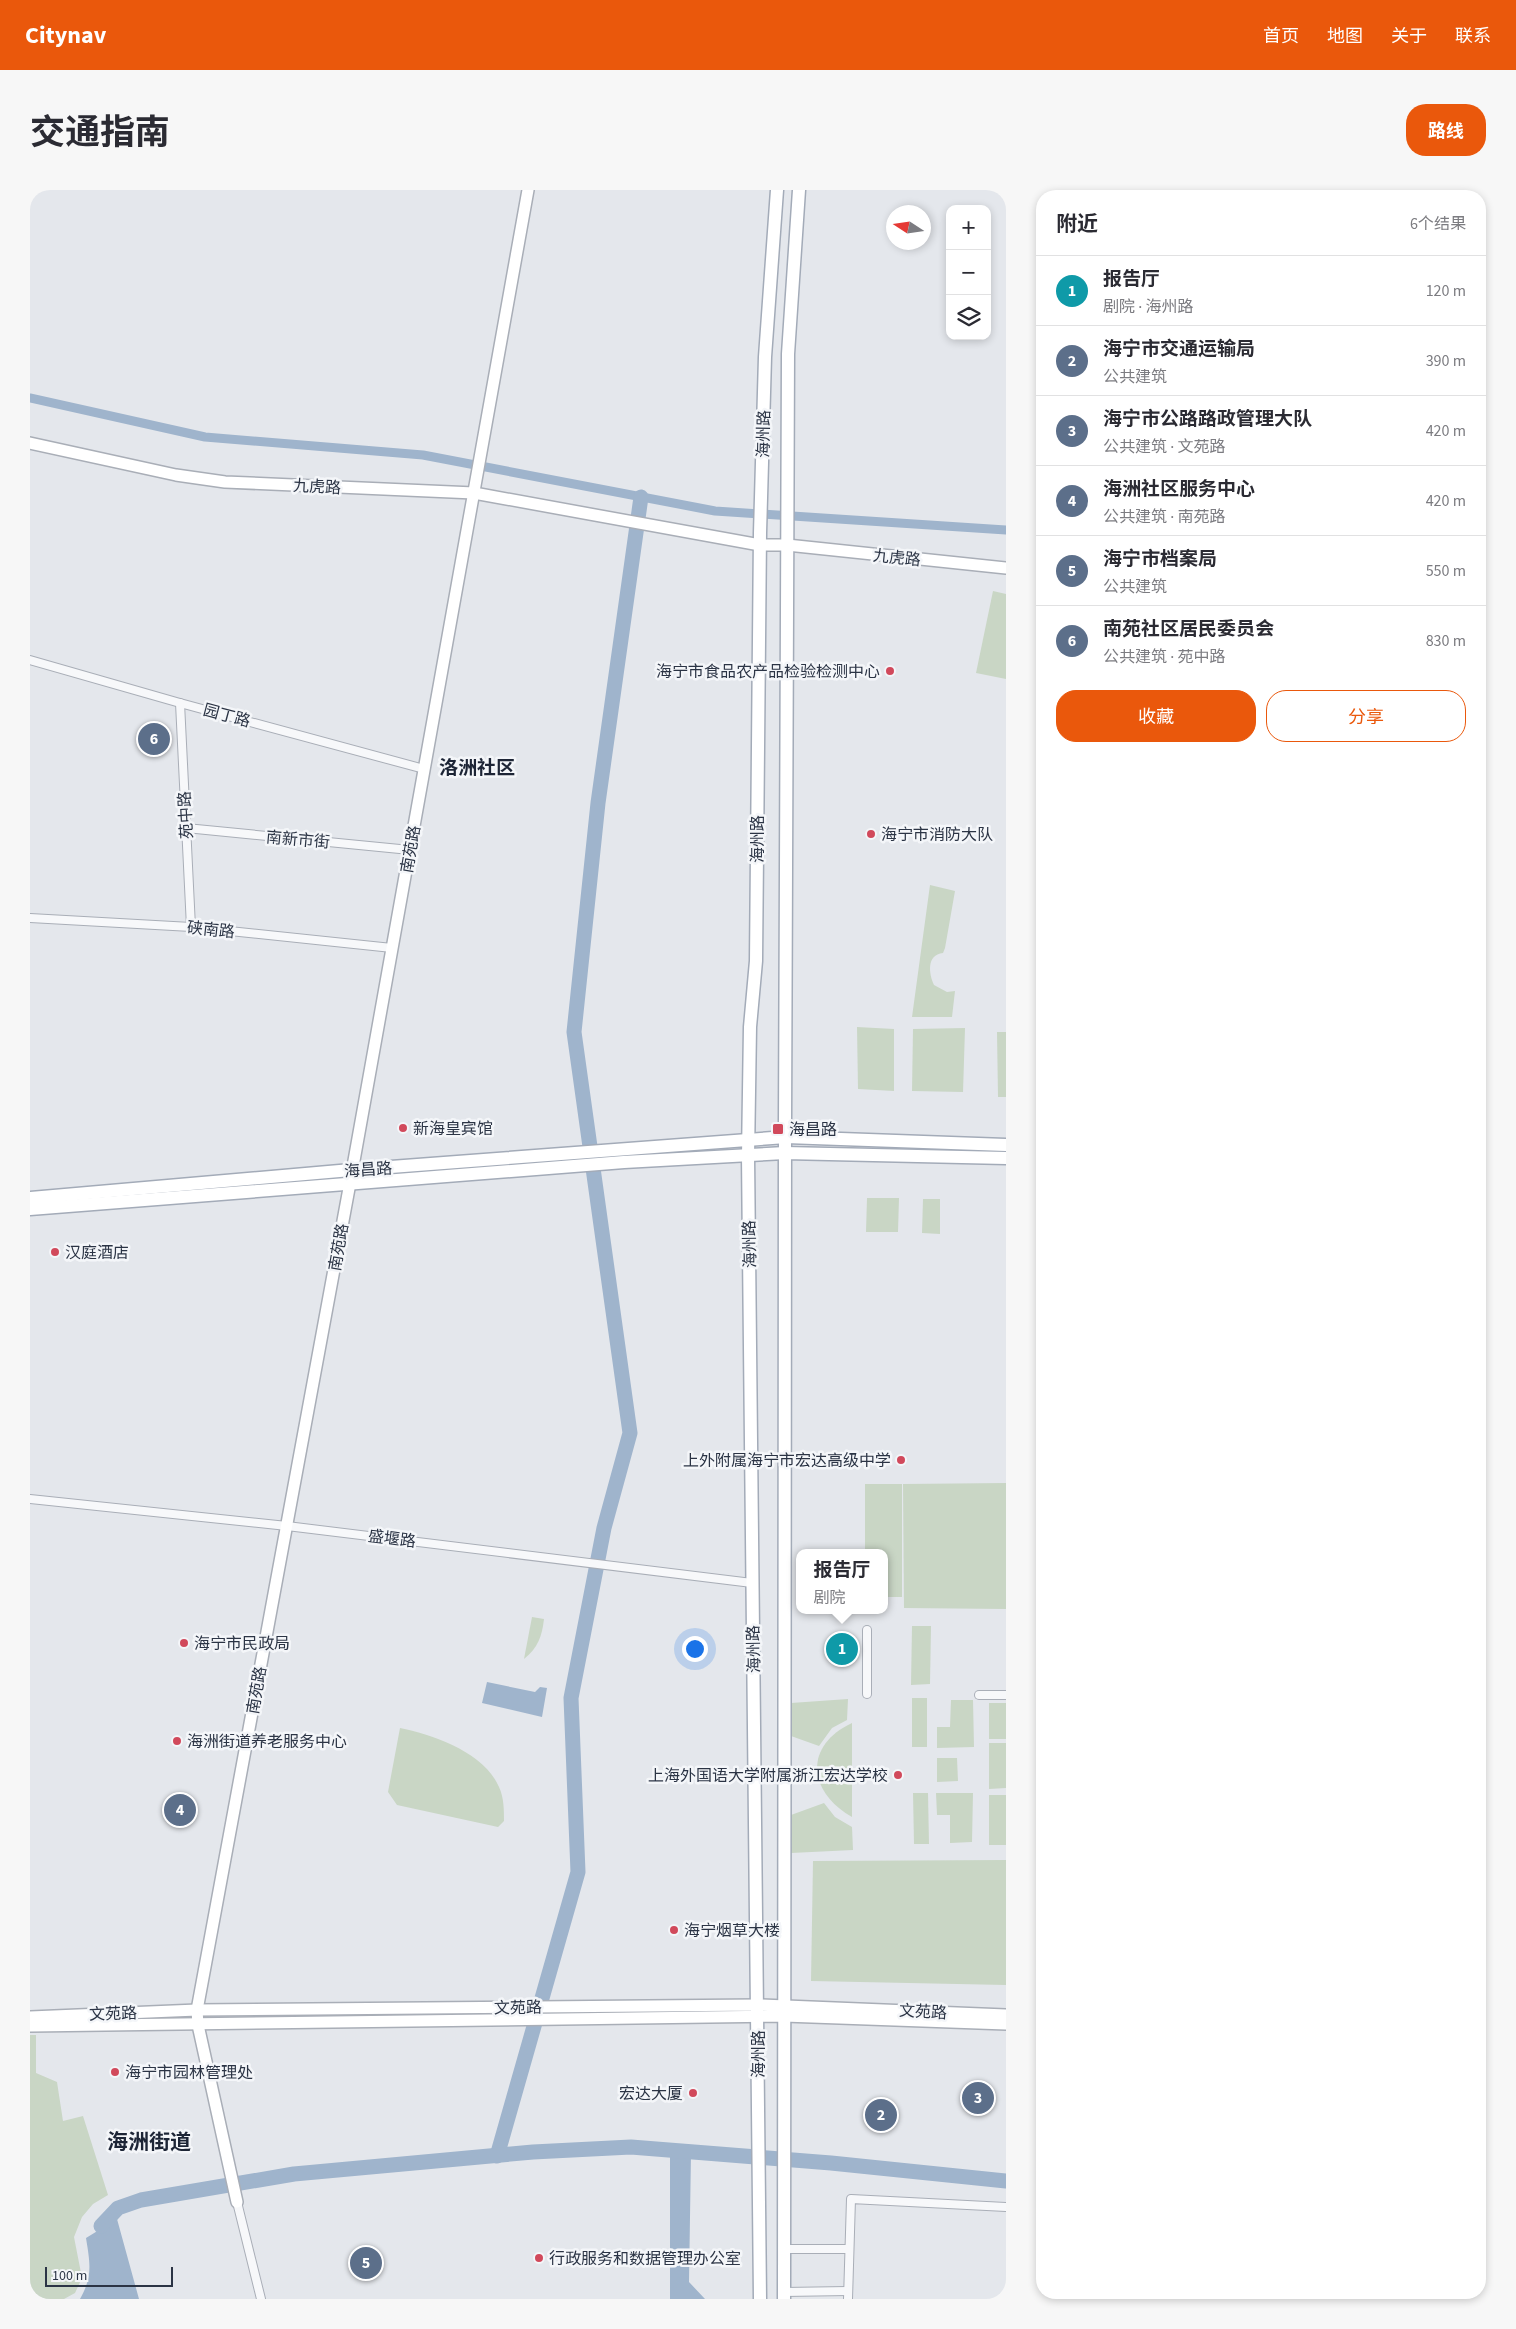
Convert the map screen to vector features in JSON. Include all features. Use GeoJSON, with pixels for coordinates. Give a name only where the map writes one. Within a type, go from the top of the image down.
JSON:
{"type":"FeatureCollection","features":[{"type":"Feature","properties":{"kind":"main road","name":"海州路"},"geometry":{"type":"LineString","coordinates":[[760,2299],[748,1140],[750,1027],[756,961],[760,539],[765,358],[777,190]]}},
{"type":"Feature","properties":{"kind":"main road","name":"海州路"},"geometry":{"type":"LineString","coordinates":[[784,2296],[788,354],[799,190]]}},
{"type":"Feature","properties":{"kind":"main road","name":"海昌路"},"geometry":{"type":"LineString","coordinates":[[30,1198],[624,1156],[786,1137],[1006,1145]]}},
{"type":"Feature","properties":{"kind":"main road","name":"海昌路"},"geometry":{"type":"LineString","coordinates":[[624,1156],[748,1156],[785,1154],[1006,1158]]}},
{"type":"Feature","properties":{"kind":"main road","name":"海昌路"},"geometry":{"type":"LineString","coordinates":[[30,1209],[351,1176]]}},
{"type":"Feature","properties":{"kind":"street","name":"南苑路"},"geometry":{"type":"LineString","coordinates":[[237,2202],[198,2025],[198,2010],[351,1176],[528,190]]}},
{"type":"Feature","properties":{"kind":"street","name":"九虎路"},"geometry":{"type":"LineString","coordinates":[[30,443],[176,475],[225,482],[475,489],[668,528],[760,539],[787,540],[1006,568]]}},
{"type":"Feature","properties":{"kind":"street","name":"园丁路"},"geometry":{"type":"LineString","coordinates":[[30,660],[424,769]]}},
{"type":"Feature","properties":{"kind":"street","name":"苑中路"},"geometry":{"type":"LineString","coordinates":[[180,703],[191,927]]}},
{"type":"Feature","properties":{"kind":"street","name":"南新市街"},"geometry":{"type":"LineString","coordinates":[[186,828],[410,850]]}},
{"type":"Feature","properties":{"kind":"street","name":"硖南路"},"geometry":{"type":"LineString","coordinates":[[30,918],[191,927],[392,948]]}},
{"type":"Feature","properties":{"kind":"street","name":"盛堰路"},"geometry":{"type":"LineString","coordinates":[[30,1499],[287,1526],[752,1583]]}},
{"type":"Feature","properties":{"kind":"street"},"geometry":{"type":"LineString","coordinates":[[867,1630],[867,1694]]}},
{"type":"Feature","properties":{"kind":"street"},"geometry":{"type":"LineString","coordinates":[[979,1695],[1006,1695]]}},
{"type":"Feature","properties":{"kind":"street","name":"文苑路"},"geometry":{"type":"LineString","coordinates":[[30,2017],[198,2010],[508,2007],[758,2011]]}},
{"type":"Feature","properties":{"kind":"street","name":"文苑路"},"geometry":{"type":"LineString","coordinates":[[784,2010],[1006,2024]]}},
{"type":"Feature","properties":{"kind":"street","name":"文苑路"},"geometry":{"type":"LineString","coordinates":[[30,2026],[567,2019],[784,2010],[1006,2015]]}},
{"type":"Feature","properties":{"kind":"street"},"geometry":{"type":"LineString","coordinates":[[784,2296],[848,2295],[851,2199],[1006,2207]]}},
{"type":"Feature","properties":{"kind":"street"},"geometry":{"type":"LineString","coordinates":[[237,2202],[261,2299]]}},
{"type":"Feature","properties":{"kind":"street"},"geometry":{"type":"LineString","coordinates":[[784,2249],[850,2250]]}},
{"type":"Feature","properties":{"kind":"green space"},"geometry":{"type":"Polygon","coordinates":[[[993,591],[1006,594],[1006,679],[976,673],[993,591]]]}},
{"type":"Feature","properties":{"kind":"green space"},"geometry":{"type":"Polygon","coordinates":[[[930,885],[955,891],[945,948],[943,953],[934,957],[930,966],[934,985],[947,992],[955,991],[952,1017],[912,1017],[930,885]]]}},
{"type":"Feature","properties":{"kind":"green space"},"geometry":{"type":"Polygon","coordinates":[[[857,1027],[894,1029],[894,1091],[858,1089],[857,1027]]]}},
{"type":"Feature","properties":{"kind":"green space"},"geometry":{"type":"Polygon","coordinates":[[[965,1028],[963,1092],[912,1091],[913,1029],[965,1028]]]}},
{"type":"Feature","properties":{"kind":"green space"},"geometry":{"type":"Polygon","coordinates":[[[997,1032],[1006,1032],[1006,1097],[998,1097],[997,1032]]]}},
{"type":"Feature","properties":{"kind":"green space"},"geometry":{"type":"Polygon","coordinates":[[[867,1198],[899,1198],[898,1232],[866,1232],[867,1198]]]}},
{"type":"Feature","properties":{"kind":"green space"},"geometry":{"type":"Polygon","coordinates":[[[923,1199],[940,1199],[940,1234],[922,1233],[923,1199]]]}},
{"type":"Feature","properties":{"kind":"green space"},"geometry":{"type":"Polygon","coordinates":[[[1006,1483],[1006,1609],[904,1608],[903,1484],[1006,1483]]]}},
{"type":"Feature","properties":{"kind":"green space"},"geometry":{"type":"Polygon","coordinates":[[[865,1484],[902,1484],[902,1597],[888,1597],[888,1549],[865,1549],[865,1484]]]}},
{"type":"Feature","properties":{"kind":"green space"},"geometry":{"type":"Polygon","coordinates":[[[532,1617],[544,1619],[543,1625],[536,1646],[524,1659],[532,1617]]]}},
{"type":"Feature","properties":{"kind":"green space"},"geometry":{"type":"Polygon","coordinates":[[[912,1626],[931,1626],[930,1684],[911,1685],[912,1626]]]}},
{"type":"Feature","properties":{"kind":"green space"},"geometry":{"type":"Polygon","coordinates":[[[912,1698],[927,1698],[927,1747],[912,1747],[912,1698]]]}},
{"type":"Feature","properties":{"kind":"green space"},"geometry":{"type":"Polygon","coordinates":[[[848,1699],[847,1720],[832,1728],[819,1746],[791,1736],[791,1703],[848,1699]]]}},
{"type":"Feature","properties":{"kind":"green space"},"geometry":{"type":"Polygon","coordinates":[[[951,1700],[973,1700],[974,1747],[937,1748],[937,1727],[950,1727],[951,1700]]]}},
{"type":"Feature","properties":{"kind":"green space"},"geometry":{"type":"Polygon","coordinates":[[[989,1703],[1006,1703],[1006,1739],[989,1739],[989,1703]]]}},
{"type":"Feature","properties":{"kind":"green space"},"geometry":{"type":"Polygon","coordinates":[[[852,1723],[852,1817],[837,1807],[827,1795],[820,1782],[817,1769],[819,1756],[825,1744],[836,1733],[852,1723]]]}},
{"type":"Feature","properties":{"kind":"green space"},"geometry":{"type":"Polygon","coordinates":[[[400,1728],[427,1735],[456,1747],[482,1764],[492,1775],[501,1791],[504,1821],[498,1827],[397,1805],[388,1792],[400,1728]]]}},
{"type":"Feature","properties":{"kind":"green space"},"geometry":{"type":"Polygon","coordinates":[[[989,1743],[1006,1743],[1006,1788],[989,1789],[989,1743]]]}},
{"type":"Feature","properties":{"kind":"green space"},"geometry":{"type":"Polygon","coordinates":[[[937,1758],[957,1758],[958,1781],[937,1782],[937,1758]]]}},
{"type":"Feature","properties":{"kind":"green space"},"geometry":{"type":"Polygon","coordinates":[[[913,1793],[928,1793],[929,1844],[914,1844],[913,1793]]]}},
{"type":"Feature","properties":{"kind":"green space"},"geometry":{"type":"Polygon","coordinates":[[[936,1793],[973,1793],[972,1842],[950,1843],[950,1815],[937,1815],[936,1793]]]}},
{"type":"Feature","properties":{"kind":"green space"},"geometry":{"type":"Polygon","coordinates":[[[989,1795],[1006,1795],[1006,1845],[989,1845],[989,1795]]]}},
{"type":"Feature","properties":{"kind":"green space"},"geometry":{"type":"Polygon","coordinates":[[[824,1803],[835,1817],[852,1827],[853,1850],[791,1853],[791,1815],[824,1803]]]}},
{"type":"Feature","properties":{"kind":"green space"},"geometry":{"type":"Polygon","coordinates":[[[1006,1860],[1006,1985],[811,1981],[813,1861],[1006,1860]]]}},
{"type":"Feature","properties":{"kind":"green space"},"geometry":{"type":"Polygon","coordinates":[[[30,2035],[36,2035],[36,2073],[57,2082],[63,2121],[83,2116],[108,2195],[93,2204],[82,2217],[74,2237],[82,2278],[75,2293],[64,2299],[30,2299],[30,2035]]]}},
{"type":"Feature","properties":{"kind":"water"},"geometry":{"type":"Polygon","coordinates":[[[487,1682],[535,1692],[540,1687],[547,1688],[542,1717],[482,1703],[487,1682]]]}},
{"type":"Feature","properties":{"kind":"water"},"geometry":{"type":"Polygon","coordinates":[[[670,2150],[691,2152],[689,2282],[705,2299],[670,2299],[670,2150]]]}},
{"type":"Feature","properties":{"kind":"water"},"geometry":{"type":"Polygon","coordinates":[[[117,2219],[139,2299],[80,2299],[89,2276],[89,2255],[86,2238],[117,2219]]]}},
{"type":"Feature","properties":{"kind":"waterway"},"geometry":{"type":"LineString","coordinates":[[30,398],[205,437],[423,455],[715,511],[1006,530]]}},
{"type":"Feature","properties":{"kind":"waterway"},"geometry":{"type":"LineString","coordinates":[[497,2156],[578,1872],[571,1698],[604,1528],[630,1433],[574,1032],[598,803],[641,497]]}},
{"type":"Feature","properties":{"kind":"waterway"},"geometry":{"type":"LineString","coordinates":[[101,2226],[118,2208],[141,2200],[294,2174],[533,2152],[631,2147],[831,2163],[1006,2181]]}},
{"type":"Feature","properties":{"kind":"place","name":"海宁市食品农产品检验检测中心"},"geometry":{"type":"Point","coordinates":[890,671]}},
{"type":"Feature","properties":{"kind":"place","name":"南苑社区居民委员会"},"geometry":{"type":"Point","coordinates":[154,739]}},
{"type":"Feature","properties":{"kind":"place","name":"海宁市消防大队"},"geometry":{"type":"Point","coordinates":[871,834]}},
{"type":"Feature","properties":{"kind":"place","name":"新海皇宾馆"},"geometry":{"type":"Point","coordinates":[403,1128]}},
{"type":"Feature","properties":{"kind":"place","name":"海昌路"},"geometry":{"type":"Point","coordinates":[778,1129]}},
{"type":"Feature","properties":{"kind":"place","name":"汉庭酒店"},"geometry":{"type":"Point","coordinates":[55,1252]}},
{"type":"Feature","properties":{"kind":"place","name":"上外附属海宁市宏达高级中学"},"geometry":{"type":"Point","coordinates":[901,1460]}},
{"type":"Feature","properties":{"kind":"place","name":"海宁市民政局"},"geometry":{"type":"Point","coordinates":[184,1643]}},
{"type":"Feature","properties":{"kind":"place","name":"报告厅"},"geometry":{"type":"Point","coordinates":[842,1649]}},
{"type":"Feature","properties":{"kind":"place","name":"海洲街道养老服务中心"},"geometry":{"type":"Point","coordinates":[177,1741]}},
{"type":"Feature","properties":{"kind":"place","name":"上海外国语大学附属浙江宏达学校"},"geometry":{"type":"Point","coordinates":[898,1775]}},
{"type":"Feature","properties":{"kind":"place","name":"海洲社区服务中心"},"geometry":{"type":"Point","coordinates":[180,1810]}},
{"type":"Feature","properties":{"kind":"place","name":"海宁烟草大楼"},"geometry":{"type":"Point","coordinates":[674,1930]}},
{"type":"Feature","properties":{"kind":"place","name":"海宁市园林管理处"},"geometry":{"type":"Point","coordinates":[115,2072]}},
{"type":"Feature","properties":{"kind":"place","name":"宏达大厦"},"geometry":{"type":"Point","coordinates":[693,2093]}},
{"type":"Feature","properties":{"kind":"place","name":"海宁市公路路政管理大队"},"geometry":{"type":"Point","coordinates":[978,2098]}},
{"type":"Feature","properties":{"kind":"place","name":"海宁市交通运输局"},"geometry":{"type":"Point","coordinates":[881,2115]}},
{"type":"Feature","properties":{"kind":"place","name":"行政服务和数据管理办公室"},"geometry":{"type":"Point","coordinates":[539,2258]}},
{"type":"Feature","properties":{"kind":"place","name":"海宁市档案局"},"geometry":{"type":"Point","coordinates":[366,2263]}},
{"type":"Feature","properties":{"kind":"district","name":"洛洲社区"},"geometry":{"type":"Point","coordinates":[477,767]}},
{"type":"Feature","properties":{"kind":"district","name":"海洲街道"},"geometry":{"type":"Point","coordinates":[149,2142]}}]}
